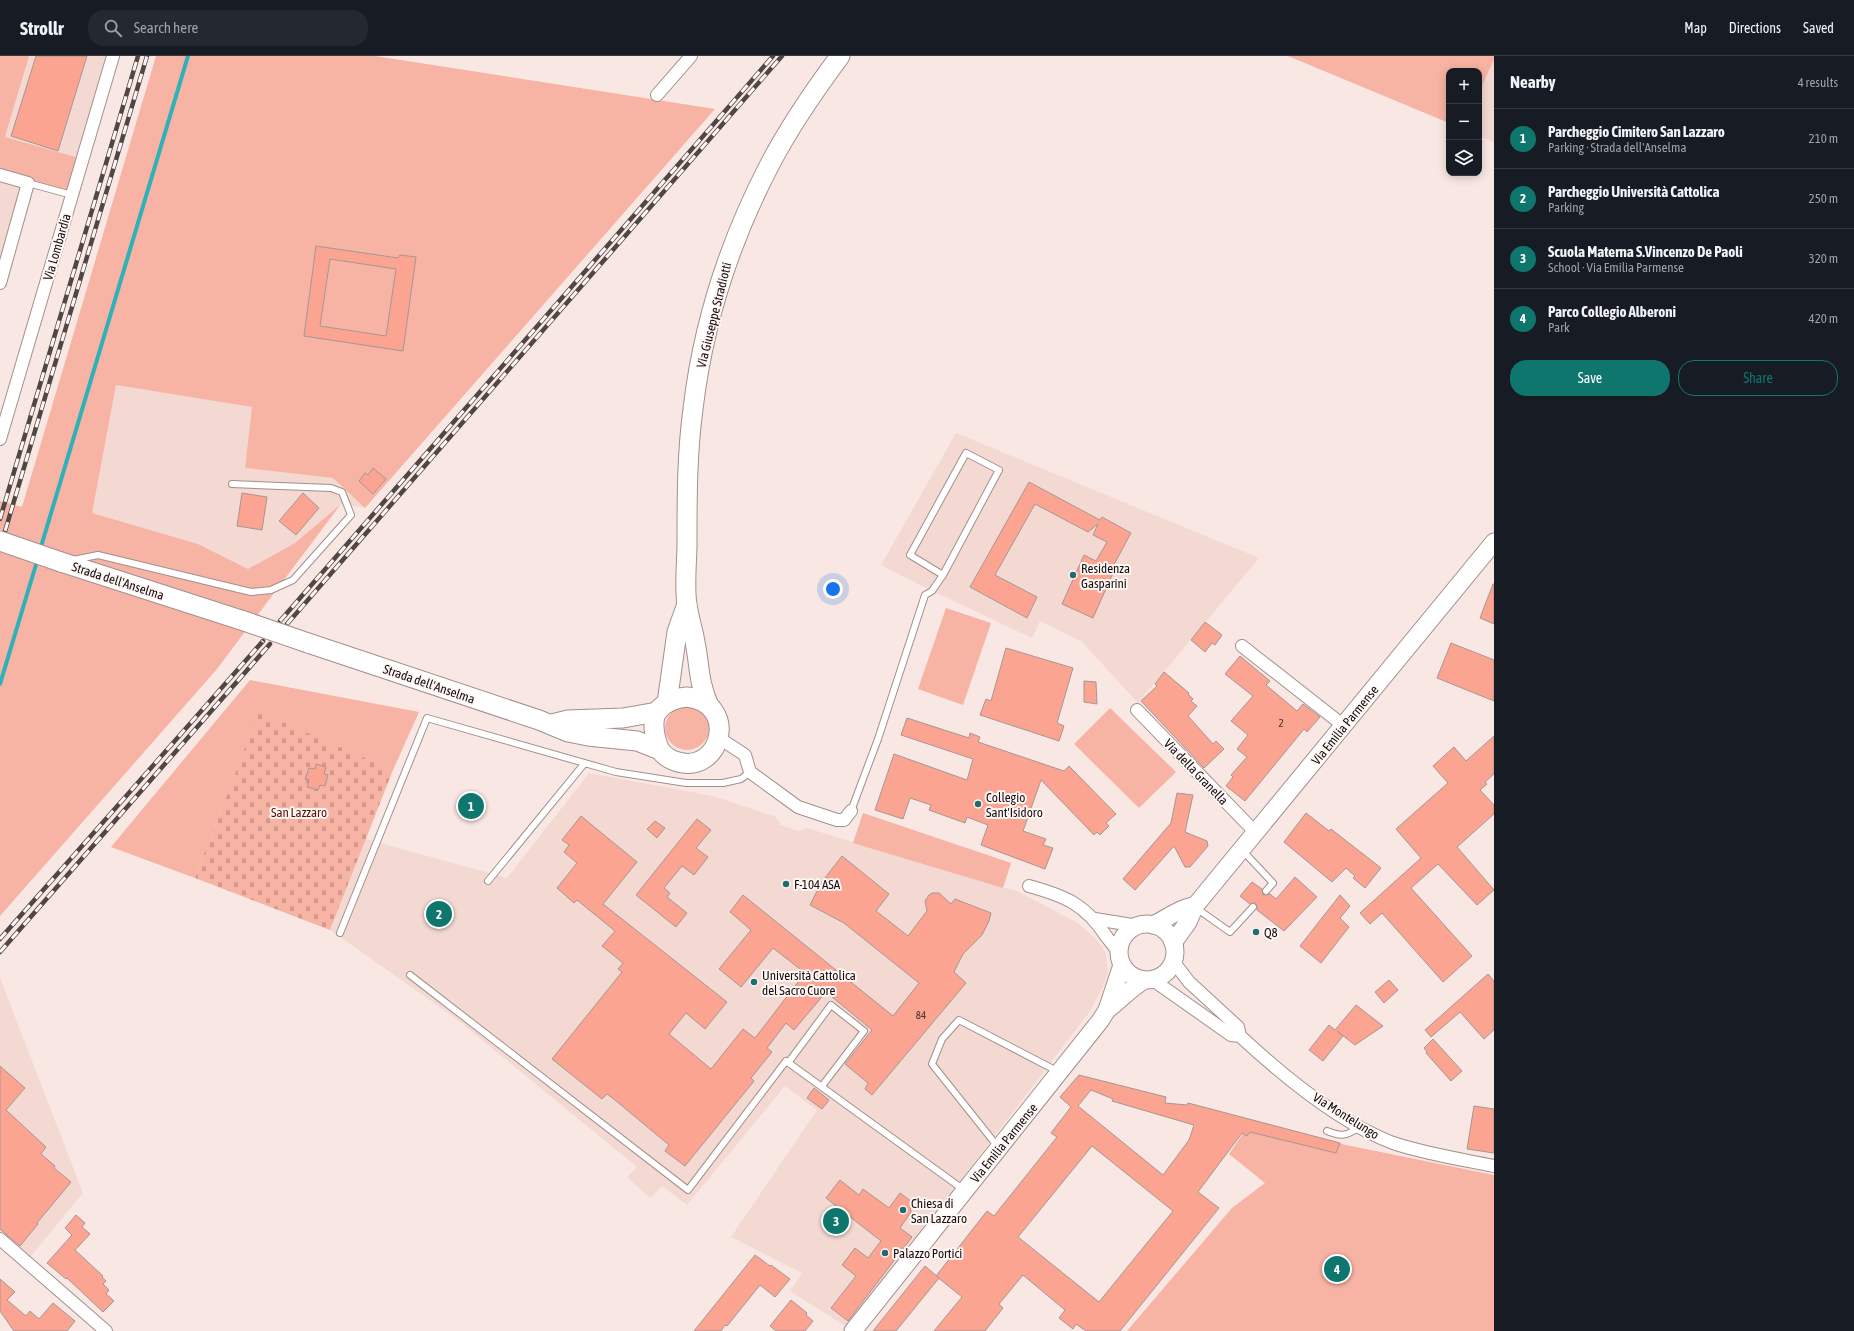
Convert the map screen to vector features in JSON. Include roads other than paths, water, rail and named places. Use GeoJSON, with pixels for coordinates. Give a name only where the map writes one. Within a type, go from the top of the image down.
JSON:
{"type":"FeatureCollection","features":[{"type":"Feature","properties":{"kind":"main road","name":"Via Giuseppe Stradiotti"},"geometry":{"type":"LineString","coordinates":[[709,706],[702,690],[696,643],[687,604],[687,502],[689,446],[699,371],[713,310],[729,255],[745,215],[769,166],[812,95],[840,56]]}},
{"type":"Feature","properties":{"kind":"main road","name":"Strada dell'Anselma"},"geometry":{"type":"LineString","coordinates":[[0,541],[244,621],[550,724],[568,732],[588,736],[637,741],[660,750]]}},
{"type":"Feature","properties":{"kind":"main road","name":"Via Emilia Parmense"},"geometry":{"type":"LineString","coordinates":[[1173,943],[1188,922],[1195,906],[1494,542]]}},
{"type":"Feature","properties":{"kind":"main road","name":"Via Giuseppe Stradiotti"},"geometry":{"type":"LineString","coordinates":[[662,707],[677,632],[687,604]]}},
{"type":"Feature","properties":{"kind":"main road"},"geometry":{"type":"LineString","coordinates":[[550,724],[568,720],[623,718],[662,707],[679,698],[687,697],[702,701],[709,706],[716,716],[718,721],[719,738],[714,749],[706,757],[694,763],[674,761],[660,750],[655,735],[654,724],[662,707]]}},
{"type":"Feature","properties":{"kind":"main road","name":"Via Emilia Parmense"},"geometry":{"type":"LineString","coordinates":[[853,1331],[1100,1021],[1107,1010],[1121,960],[1121,941],[1131,930],[1180,912],[1186,907],[1195,906]]}},
{"type":"Feature","properties":{"kind":"main road"},"geometry":{"type":"LineString","coordinates":[[1145,926],[1165,932],[1173,943],[1175,952],[1173,961]]}},
{"type":"Feature","properties":{"kind":"main road"},"geometry":{"type":"LineString","coordinates":[[1121,960],[1131,975],[1149,980]]}},
{"type":"Feature","properties":{"kind":"main road","name":"Via Emilia Parmense"},"geometry":{"type":"LineString","coordinates":[[1107,1010],[1122,999],[1131,988],[1166,973],[1173,961]]}},
{"type":"Feature","properties":{"kind":"street","name":"Via Lombardia"},"geometry":{"type":"LineString","coordinates":[[0,439],[113,56]]}},
{"type":"Feature","properties":{"kind":"street"},"geometry":{"type":"LineString","coordinates":[[657,95],[691,56]]}},
{"type":"Feature","properties":{"kind":"street"},"geometry":{"type":"LineString","coordinates":[[0,175],[28,183],[0,283]]}},
{"type":"Feature","properties":{"kind":"street"},"geometry":{"type":"LineString","coordinates":[[1242,646],[1344,726]]}},
{"type":"Feature","properties":{"kind":"street","name":"Via della Granella"},"geometry":{"type":"LineString","coordinates":[[1137,710],[1256,833]]}},
{"type":"Feature","properties":{"kind":"street"},"geometry":{"type":"LineString","coordinates":[[719,738],[745,756],[750,772],[798,807],[837,820],[844,820],[851,811]]}},
{"type":"Feature","properties":{"kind":"street"},"geometry":{"type":"LineString","coordinates":[[1029,886],[1056,893],[1075,903],[1095,919],[1117,950],[1121,960]]}},
{"type":"Feature","properties":{"kind":"street"},"geometry":{"type":"LineString","coordinates":[[1095,919],[1145,926]]}},
{"type":"Feature","properties":{"kind":"street","name":"Via Montelungo"},"geometry":{"type":"LineString","coordinates":[[1173,961],[1189,982],[1238,1027],[1240,1036]]}},
{"type":"Feature","properties":{"kind":"street","name":"Via Montelungo"},"geometry":{"type":"LineString","coordinates":[[1149,980],[1232,1035],[1240,1036],[1313,1096],[1360,1127],[1394,1143],[1417,1150],[1494,1166]]}},
{"type":"Feature","properties":{"kind":"street"},"geometry":{"type":"LineString","coordinates":[[0,1239],[106,1331]]}},
{"type":"Feature","properties":{"kind":"lane"},"geometry":{"type":"LineString","coordinates":[[28,183],[72,195]]}},
{"type":"Feature","properties":{"kind":"lane"},"geometry":{"type":"LineString","coordinates":[[851,811],[878,739],[925,595],[932,591],[943,575],[999,470],[966,453],[910,555],[943,575]]}},
{"type":"Feature","properties":{"kind":"lane"},"geometry":{"type":"LineString","coordinates":[[61,562],[98,555],[251,592],[271,590],[293,580],[351,515],[342,492],[331,488],[232,484]]}},
{"type":"Feature","properties":{"kind":"lane"},"geometry":{"type":"LineString","coordinates":[[340,933],[427,718],[616,772],[686,783],[728,783],[741,779],[750,772]]}},
{"type":"Feature","properties":{"kind":"lane"},"geometry":{"type":"LineString","coordinates":[[488,881],[584,764]]}},
{"type":"Feature","properties":{"kind":"lane"},"geometry":{"type":"LineString","coordinates":[[1242,850],[1273,883],[1266,891]]}},
{"type":"Feature","properties":{"kind":"lane"},"geometry":{"type":"LineString","coordinates":[[1195,906],[1230,932],[1253,907]]}},
{"type":"Feature","properties":{"kind":"lane"},"geometry":{"type":"LineString","coordinates":[[410,976],[688,1190],[831,1005],[864,1031],[822,1086]]}},
{"type":"Feature","properties":{"kind":"lane"},"geometry":{"type":"LineString","coordinates":[[999,1149],[932,1064],[942,1039],[959,1020],[1060,1072]]}},
{"type":"Feature","properties":{"kind":"lane"},"geometry":{"type":"LineString","coordinates":[[787,1062],[966,1191]]}},
{"type":"Feature","properties":{"kind":"lane"},"geometry":{"type":"LineString","coordinates":[[1327,1131],[1334,1134],[1347,1135],[1360,1127]]}},
{"type":"Feature","properties":{"kind":"waterway"},"geometry":{"type":"LineString","coordinates":[[40,550],[188,56]]}},
{"type":"Feature","properties":{"kind":"waterway"},"geometry":{"type":"LineString","coordinates":[[0,684],[38,558]]}},
{"type":"Feature","properties":{"kind":"railway"},"geometry":{"type":"LineString","coordinates":[[0,519],[138,56]]}},
{"type":"Feature","properties":{"kind":"railway"},"geometry":{"type":"LineString","coordinates":[[0,548],[147,56]]}},
{"type":"Feature","properties":{"kind":"railway"},"geometry":{"type":"LineString","coordinates":[[280,621],[773,56]]}},
{"type":"Feature","properties":{"kind":"railway"},"geometry":{"type":"LineString","coordinates":[[287,624],[782,56]]}},
{"type":"Feature","properties":{"kind":"railway"},"geometry":{"type":"LineString","coordinates":[[0,939],[263,641]]}},
{"type":"Feature","properties":{"kind":"railway"},"geometry":{"type":"LineString","coordinates":[[0,952],[270,644]]}},
{"type":"Feature","properties":{"kind":"place","name":"Residenza Gasparini"},"geometry":{"type":"Point","coordinates":[1073,575]}},
{"type":"Feature","properties":{"kind":"place","name":"Collegio Sant'Isidoro"},"geometry":{"type":"Point","coordinates":[978,804]}},
{"type":"Feature","properties":{"kind":"place","name":"Parcheggio Cimitero San Lazzaro"},"geometry":{"type":"Point","coordinates":[471,806]}},
{"type":"Feature","properties":{"kind":"place","name":"F-104 ASA"},"geometry":{"type":"Point","coordinates":[786,884]}},
{"type":"Feature","properties":{"kind":"place","name":"Parcheggio Università Cattolica"},"geometry":{"type":"Point","coordinates":[439,914]}},
{"type":"Feature","properties":{"kind":"place","name":"Q8"},"geometry":{"type":"Point","coordinates":[1256,932]}},
{"type":"Feature","properties":{"kind":"place","name":"Università Cattolica del Sacro Cuore"},"geometry":{"type":"Point","coordinates":[754,982]}},
{"type":"Feature","properties":{"kind":"place","name":"Chiesa di San Lazzaro"},"geometry":{"type":"Point","coordinates":[903,1210]}},
{"type":"Feature","properties":{"kind":"place","name":"Scuola Materna S.Vincenzo De Paoli"},"geometry":{"type":"Point","coordinates":[836,1221]}},
{"type":"Feature","properties":{"kind":"place","name":"Palazzo Portici"},"geometry":{"type":"Point","coordinates":[885,1253]}},
{"type":"Feature","properties":{"kind":"place","name":"Parco Collegio Alberoni"},"geometry":{"type":"Point","coordinates":[1337,1269]}},
{"type":"Feature","properties":{"kind":"park label","name":"San Lazzaro"},"geometry":{"type":"Point","coordinates":[299,812]}}]}
